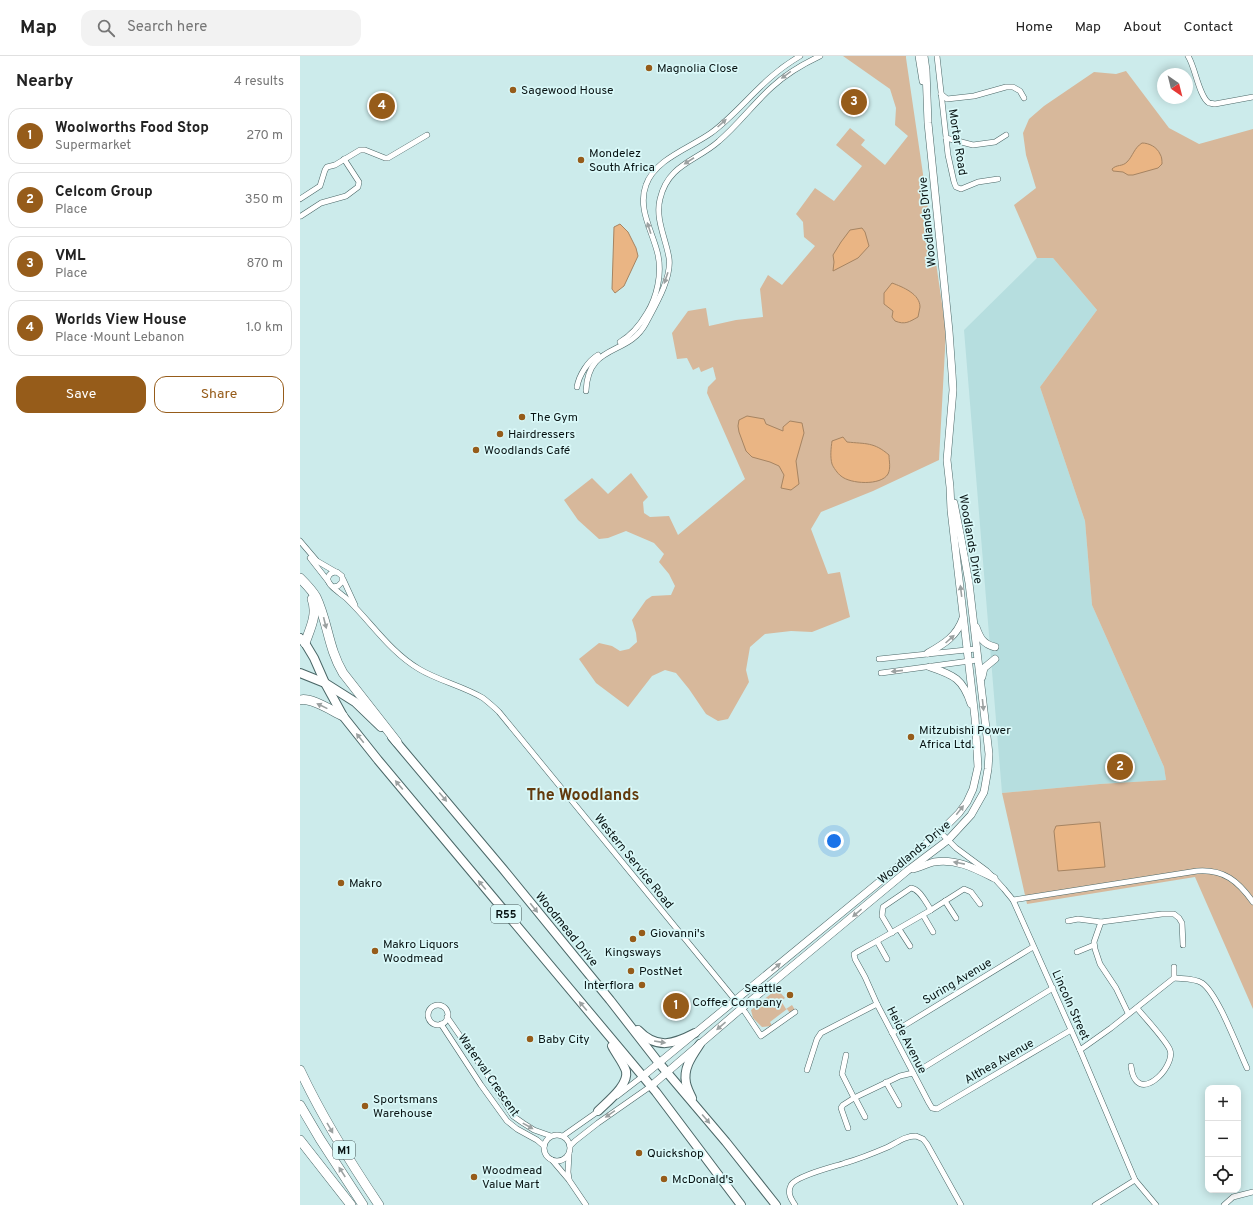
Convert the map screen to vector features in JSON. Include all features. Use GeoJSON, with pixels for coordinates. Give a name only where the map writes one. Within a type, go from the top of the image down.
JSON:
{"type":"FeatureCollection","features":[{"type":"Feature","properties":{"kind":"highway"},"geometry":{"type":"LineString","coordinates":[[300,578],[311,596],[315,609],[314,618],[303,641]]}},
{"type":"Feature","properties":{"kind":"highway"},"geometry":{"type":"LineString","coordinates":[[300,578],[315,596],[322,612],[332,648],[343,673],[397,742]]}},
{"type":"Feature","properties":{"kind":"highway"},"geometry":{"type":"LineString","coordinates":[[300,700],[311,700],[343,716]]}},
{"type":"Feature","properties":{"kind":"highway"},"geometry":{"type":"LineString","coordinates":[[300,1063],[311,1094]]}},
{"type":"Feature","properties":{"kind":"highway","name":"M1"},"geometry":{"type":"LineString","coordinates":[[300,1070],[311,1094],[333,1133],[379,1205]]}},
{"type":"Feature","properties":{"kind":"highway","name":"M1"},"geometry":{"type":"LineString","coordinates":[[300,1105],[320,1139],[363,1205]]}},
{"type":"Feature","properties":{"kind":"highway"},"geometry":{"type":"LineString","coordinates":[[300,1140],[351,1205]]}},
{"type":"Feature","properties":{"kind":"main road","name":"Woodlands Drive"},"geometry":{"type":"LineString","coordinates":[[643,1076],[940,832],[959,813],[967,802],[973,789],[978,767],[975,718],[951,510],[948,460],[953,390],[949,331],[928,123],[919,56]]}},
{"type":"Feature","properties":{"kind":"main road","name":"Woodlands Drive"},"geometry":{"type":"LineString","coordinates":[[924,56],[928,123]]}},
{"type":"Feature","properties":{"kind":"main road","name":"Woodlands Drive"},"geometry":{"type":"LineString","coordinates":[[651,1086],[742,1008],[907,871],[948,840],[971,815],[984,792],[987,781],[988,754],[981,684],[972,620],[969,583],[950,487]]}},
{"type":"Feature","properties":{"kind":"main road"},"geometry":{"type":"LineString","coordinates":[[928,653],[951,639],[961,625],[964,616]]}},
{"type":"Feature","properties":{"kind":"main road"},"geometry":{"type":"LineString","coordinates":[[972,620],[983,642],[995,647]]}},
{"type":"Feature","properties":{"kind":"main road","name":"R55"},"geometry":{"type":"LineString","coordinates":[[303,641],[314,658],[325,683],[343,716],[378,760],[643,1076],[742,1205]]}},
{"type":"Feature","properties":{"kind":"main road"},"geometry":{"type":"LineString","coordinates":[[981,684],[984,668],[995,659]]}},
{"type":"Feature","properties":{"kind":"main road"},"geometry":{"type":"LineString","coordinates":[[930,667],[949,674],[961,683],[969,698],[975,718]]}},
{"type":"Feature","properties":{"kind":"main road","name":"Woodmead Drive"},"geometry":{"type":"LineString","coordinates":[[300,673],[325,683],[355,702],[397,742],[610,1000],[659,1063],[726,1142],[776,1205]]}},
{"type":"Feature","properties":{"kind":"main road"},"geometry":{"type":"LineString","coordinates":[[907,871],[934,862],[950,862],[967,865],[994,878]]}},
{"type":"Feature","properties":{"kind":"main road"},"geometry":{"type":"LineString","coordinates":[[610,1000],[640,1033],[654,1041],[662,1043],[679,1041],[696,1033]]}},
{"type":"Feature","properties":{"kind":"main road"},"geometry":{"type":"LineString","coordinates":[[597,1022],[623,1065],[626,1075],[623,1085],[598,1111]]}},
{"type":"Feature","properties":{"kind":"main road"},"geometry":{"type":"LineString","coordinates":[[696,1108],[686,1083],[686,1070],[688,1062],[700,1044]]}},
{"type":"Feature","properties":{"kind":"street"},"geometry":{"type":"LineString","coordinates":[[577,386],[580,377],[591,360],[629,337],[639,326],[654,298],[658,284],[659,260],[644,213],[643,202],[646,184],[651,176],[659,166],[711,133],[770,77],[800,56]]}},
{"type":"Feature","properties":{"kind":"street"},"geometry":{"type":"LineString","coordinates":[[586,391],[590,367],[596,360],[638,334],[645,325],[661,295],[669,270],[669,260],[659,208],[660,199],[668,181],[683,165],[718,142],[772,86],[807,62],[820,56]]}},
{"type":"Feature","properties":{"kind":"street","name":"Mortar Road"},"geometry":{"type":"LineString","coordinates":[[937,56],[952,179],[956,187],[962,188],[978,182],[998,179]]}},
{"type":"Feature","properties":{"kind":"street"},"geometry":{"type":"LineString","coordinates":[[1188,56],[1192,62],[1199,86],[1209,103],[1215,104],[1253,97]]}},
{"type":"Feature","properties":{"kind":"street"},"geometry":{"type":"LineString","coordinates":[[941,94],[947,99],[974,96],[1006,87],[1013,87],[1020,91],[1024,98]]}},
{"type":"Feature","properties":{"kind":"street"},"geometry":{"type":"LineString","coordinates":[[300,199],[320,186],[327,167],[362,149],[385,158],[390,157],[427,135]]}},
{"type":"Feature","properties":{"kind":"street"},"geometry":{"type":"LineString","coordinates":[[946,138],[973,145],[995,142],[1006,135]]}},
{"type":"Feature","properties":{"kind":"street"},"geometry":{"type":"LineString","coordinates":[[301,216],[321,203],[346,196],[358,186],[358,182],[344,159]]}},
{"type":"Feature","properties":{"kind":"street"},"geometry":{"type":"LineString","coordinates":[[300,541],[317,560],[341,574],[343,579],[340,585],[333,587],[329,584],[300,546]]}},
{"type":"Feature","properties":{"kind":"street"},"geometry":{"type":"LineString","coordinates":[[328,581],[330,574],[336,572]]}},
{"type":"Feature","properties":{"kind":"street","name":"Western Service Road"},"geometry":{"type":"LineString","coordinates":[[343,579],[358,611]]}},
{"type":"Feature","properties":{"kind":"street","name":"Western Service Road"},"geometry":{"type":"LineString","coordinates":[[333,587],[394,649],[411,664],[477,695],[499,712],[736,1000],[760,1036],[795,1012]]}},
{"type":"Feature","properties":{"kind":"street"},"geometry":{"type":"LineString","coordinates":[[879,659],[976,649]]}},
{"type":"Feature","properties":{"kind":"street"},"geometry":{"type":"LineString","coordinates":[[881,673],[977,660]]}},
{"type":"Feature","properties":{"kind":"street","name":"Lincoln Street"},"geometry":{"type":"LineString","coordinates":[[940,832],[956,848],[987,871],[1013,900],[1033,947],[1053,988],[1135,1180],[1156,1205]]}},
{"type":"Feature","properties":{"kind":"street"},"geometry":{"type":"LineString","coordinates":[[1013,900],[1197,870],[1206,870],[1228,876],[1237,883],[1253,902]]}},
{"type":"Feature","properties":{"kind":"street"},"geometry":{"type":"LineString","coordinates":[[892,933],[882,916],[883,907],[911,888],[914,888],[919,893],[931,910]]}},
{"type":"Feature","properties":{"kind":"street"},"geometry":{"type":"LineString","coordinates":[[887,959],[877,942],[962,890],[966,889],[971,892],[980,904]]}},
{"type":"Feature","properties":{"kind":"street"},"geometry":{"type":"LineString","coordinates":[[945,901],[956,918]]}},
{"type":"Feature","properties":{"kind":"street"},"geometry":{"type":"LineString","coordinates":[[1068,921],[1078,919],[1101,922],[1162,914],[1174,914],[1182,923],[1183,945]]}},
{"type":"Feature","properties":{"kind":"street"},"geometry":{"type":"LineString","coordinates":[[923,915],[933,932]]}},
{"type":"Feature","properties":{"kind":"street"},"geometry":{"type":"LineString","coordinates":[[1101,922],[1094,944],[1100,964],[1116,988],[1128,1013]]}},
{"type":"Feature","properties":{"kind":"street"},"geometry":{"type":"LineString","coordinates":[[899,929],[910,946]]}},
{"type":"Feature","properties":{"kind":"street","name":"Heide Avenue"},"geometry":{"type":"LineString","coordinates":[[877,942],[854,954],[855,959],[928,1103],[932,1108],[937,1109]]}},
{"type":"Feature","properties":{"kind":"street"},"geometry":{"type":"LineString","coordinates":[[1077,952],[1094,944]]}},
{"type":"Feature","properties":{"kind":"street","name":"Suring Avenue"},"geometry":{"type":"LineString","coordinates":[[892,1033],[1033,947]]}},
{"type":"Feature","properties":{"kind":"street"},"geometry":{"type":"LineString","coordinates":[[1174,967],[1174,978]]}},
{"type":"Feature","properties":{"kind":"street"},"geometry":{"type":"LineString","coordinates":[[1080,1050],[1111,1028],[1174,978],[1192,979],[1204,984],[1211,993],[1221,1010],[1247,1068]]}},
{"type":"Feature","properties":{"kind":"street"},"geometry":{"type":"LineString","coordinates":[[924,1068],[1053,988]]}},
{"type":"Feature","properties":{"kind":"street"},"geometry":{"type":"LineString","coordinates":[[807,1070],[817,1039],[821,1033],[877,1004]]}},
{"type":"Feature","properties":{"kind":"street"},"geometry":{"type":"LineString","coordinates":[[436,1006],[442,1007],[447,1012],[446,1020],[441,1024],[435,1025],[430,1022],[428,1015],[430,1009],[436,1006]]}},
{"type":"Feature","properties":{"kind":"street"},"geometry":{"type":"LineString","coordinates":[[1131,1066],[1132,1074],[1136,1080],[1145,1085],[1151,1083],[1162,1072],[1170,1059],[1167,1045],[1137,1008]]}},
{"type":"Feature","properties":{"kind":"street","name":"Waterval Crescent"},"geometry":{"type":"LineString","coordinates":[[447,1017],[490,1079],[513,1116],[522,1124],[551,1136]]}},
{"type":"Feature","properties":{"kind":"street","name":"Waterval Crescent"},"geometry":{"type":"LineString","coordinates":[[441,1024],[481,1085],[507,1121],[544,1146]]}},
{"type":"Feature","properties":{"kind":"street","name":"Althea Avenue"},"geometry":{"type":"LineString","coordinates":[[937,1109],[1071,1030]]}},
{"type":"Feature","properties":{"kind":"street"},"geometry":{"type":"LineString","coordinates":[[846,1055],[842,1074],[865,1117]]}},
{"type":"Feature","properties":{"kind":"street"},"geometry":{"type":"LineString","coordinates":[[848,1128],[841,1108],[843,1105],[886,1082],[900,1076],[913,1073]]}},
{"type":"Feature","properties":{"kind":"street"},"geometry":{"type":"LineString","coordinates":[[564,1136],[643,1076]]}},
{"type":"Feature","properties":{"kind":"street"},"geometry":{"type":"LineString","coordinates":[[886,1082],[899,1105]]}},
{"type":"Feature","properties":{"kind":"street"},"geometry":{"type":"LineString","coordinates":[[570,1146],[598,1122],[651,1086]]}},
{"type":"Feature","properties":{"kind":"street"},"geometry":{"type":"LineString","coordinates":[[569,1180],[568,1172],[570,1146],[567,1138],[564,1136],[551,1136],[548,1138],[544,1146],[546,1155],[569,1180],[586,1205]]}},
{"type":"Feature","properties":{"kind":"street"},"geometry":{"type":"LineString","coordinates":[[796,1205],[792,1200],[789,1190],[795,1180],[857,1159],[890,1146],[904,1138],[916,1136],[920,1137],[927,1144],[961,1205]]}},
{"type":"Feature","properties":{"kind":"street"},"geometry":{"type":"LineString","coordinates":[[551,1159],[562,1160],[569,1154]]}},
{"type":"Feature","properties":{"kind":"street"},"geometry":{"type":"LineString","coordinates":[[1095,1205],[1135,1180]]}},
{"type":"Feature","properties":{"kind":"street"},"geometry":{"type":"LineString","coordinates":[[1224,1205],[1233,1197],[1253,1192]]}},
{"type":"Feature","properties":{"kind":"shaded area"},"geometry":{"type":"Polygon","coordinates":[[[843,56],[906,56],[946,331],[939,460],[873,491],[821,512],[811,529],[828,574],[840,572],[850,617],[812,632],[791,631],[765,634],[750,647],[746,670],[749,682],[728,719],[718,721],[706,714],[676,673],[665,670],[652,676],[628,707],[596,683],[579,659],[599,643],[612,646],[620,651],[629,649],[637,642],[632,620],[646,600],[652,596],[671,595],[675,586],[669,574],[659,562],[664,554],[654,543],[626,531],[608,538],[599,539],[578,520],[564,500],[592,478],[608,494],[631,473],[648,497],[643,502],[644,513],[650,517],[669,516],[678,535],[745,479],[707,393],[708,387],[716,379],[713,367],[701,372],[699,367],[693,370],[687,358],[677,359],[672,333],[688,311],[706,308],[709,326],[736,320],[763,317],[760,289],[768,275],[782,285],[815,246],[804,237],[803,222],[796,214],[815,188],[834,201],[862,166],[836,145],[850,128],[865,140],[861,145],[885,165],[908,136],[895,125],[896,108],[890,89],[843,56]]]}},
{"type":"Feature","properties":{"kind":"shaded area"},"geometry":{"type":"Polygon","coordinates":[[[1126,71],[1169,128],[1199,144],[1253,129],[1253,1009],[1195,877],[1027,904],[1002,793],[1100,784],[1166,780],[1164,767],[1092,605],[1085,521],[1040,387],[1097,310],[1053,258],[1037,258],[1014,205],[1036,188],[1026,155],[1023,133],[1029,119],[1044,106],[1094,72],[1116,74],[1126,71]]]}},
{"type":"Feature","properties":{"kind":"shaded area"},"geometry":{"type":"Polygon","coordinates":[[[1142,143],[1152,146],[1159,152],[1162,158],[1162,164],[1158,168],[1133,175],[1113,171],[1112,169],[1114,167],[1127,162],[1137,147],[1142,143]]]}},
{"type":"Feature","properties":{"kind":"shaded area"},"geometry":{"type":"Polygon","coordinates":[[[620,224],[628,232],[636,248],[638,256],[624,286],[615,293],[612,289],[614,227],[620,224]]]}},
{"type":"Feature","properties":{"kind":"shaded area"},"geometry":{"type":"Polygon","coordinates":[[[862,228],[865,232],[869,246],[858,258],[833,271],[833,255],[841,242],[850,230],[862,228]]]}},
{"type":"Feature","properties":{"kind":"shaded area"},"geometry":{"type":"Polygon","coordinates":[[[1037,258],[1053,258],[1097,310],[1040,387],[1085,521],[1092,605],[1164,767],[1166,780],[1100,784],[1002,793],[964,330],[1037,258]]]}},
{"type":"Feature","properties":{"kind":"shaded area"},"geometry":{"type":"Polygon","coordinates":[[[892,283],[906,289],[917,298],[920,307],[918,317],[902,323],[895,321],[892,317],[893,311],[884,304],[884,293],[892,283]]]}},
{"type":"Feature","properties":{"kind":"shaded area"},"geometry":{"type":"Polygon","coordinates":[[[747,416],[764,419],[766,424],[783,431],[783,427],[790,421],[802,423],[804,433],[796,461],[799,484],[791,490],[781,488],[784,475],[779,466],[752,457],[746,451],[738,426],[739,420],[747,416]]]}},
{"type":"Feature","properties":{"kind":"shaded area"},"geometry":{"type":"Polygon","coordinates":[[[843,437],[847,442],[874,446],[889,455],[890,467],[888,474],[884,478],[872,482],[851,481],[840,475],[832,464],[831,450],[832,441],[843,437]]]}},
{"type":"Feature","properties":{"kind":"shaded area"},"geometry":{"type":"Polygon","coordinates":[[[1100,822],[1105,867],[1058,871],[1054,831],[1056,826],[1100,822]]]}},
{"type":"Feature","properties":{"kind":"shaded area"},"geometry":{"type":"Polygon","coordinates":[[[777,989],[785,998],[781,1001],[786,1009],[792,1005],[795,1010],[790,1013],[787,1009],[770,1022],[772,1026],[762,1027],[753,1018],[751,1010],[777,989]]]}},
{"type":"Feature","properties":{"kind":"place","name":"Magnolia Close"},"geometry":{"type":"Point","coordinates":[649,68]}},
{"type":"Feature","properties":{"kind":"place","name":"Sagewood House"},"geometry":{"type":"Point","coordinates":[513,90]}},
{"type":"Feature","properties":{"kind":"place","name":"VML"},"geometry":{"type":"Point","coordinates":[854,102]}},
{"type":"Feature","properties":{"kind":"place","name":"Worlds View House"},"geometry":{"type":"Point","coordinates":[382,106]}},
{"type":"Feature","properties":{"kind":"place","name":"Mondelez South Africa"},"geometry":{"type":"Point","coordinates":[581,160]}},
{"type":"Feature","properties":{"kind":"place","name":"The Gym"},"geometry":{"type":"Point","coordinates":[522,417]}},
{"type":"Feature","properties":{"kind":"place","name":"Hairdressers"},"geometry":{"type":"Point","coordinates":[500,434]}},
{"type":"Feature","properties":{"kind":"place","name":"Woodlands Café"},"geometry":{"type":"Point","coordinates":[476,450]}},
{"type":"Feature","properties":{"kind":"place","name":"Mitzubishi Power Africa Ltd."},"geometry":{"type":"Point","coordinates":[911,737]}},
{"type":"Feature","properties":{"kind":"place","name":"Celcom Group"},"geometry":{"type":"Point","coordinates":[1120,767]}},
{"type":"Feature","properties":{"kind":"place","name":"Makro"},"geometry":{"type":"Point","coordinates":[341,883]}},
{"type":"Feature","properties":{"kind":"place","name":"Giovanni's"},"geometry":{"type":"Point","coordinates":[642,933]}},
{"type":"Feature","properties":{"kind":"place","name":"Kingsways"},"geometry":{"type":"Point","coordinates":[633,939]}},
{"type":"Feature","properties":{"kind":"place","name":"Makro Liquors Woodmead"},"geometry":{"type":"Point","coordinates":[375,951]}},
{"type":"Feature","properties":{"kind":"place","name":"PostNet"},"geometry":{"type":"Point","coordinates":[631,971]}},
{"type":"Feature","properties":{"kind":"place","name":"Interflora"},"geometry":{"type":"Point","coordinates":[642,985]}},
{"type":"Feature","properties":{"kind":"place","name":"Seattle Coffee Company"},"geometry":{"type":"Point","coordinates":[790,995]}},
{"type":"Feature","properties":{"kind":"place","name":"Woolworths Food Stop"},"geometry":{"type":"Point","coordinates":[676,1006]}},
{"type":"Feature","properties":{"kind":"place","name":"Baby City"},"geometry":{"type":"Point","coordinates":[530,1039]}},
{"type":"Feature","properties":{"kind":"place","name":"Sportsmans Warehouse"},"geometry":{"type":"Point","coordinates":[365,1106]}},
{"type":"Feature","properties":{"kind":"place","name":"Quickshop"},"geometry":{"type":"Point","coordinates":[639,1153]}},
{"type":"Feature","properties":{"kind":"place","name":"Woodmead Value Mart"},"geometry":{"type":"Point","coordinates":[474,1177]}},
{"type":"Feature","properties":{"kind":"place","name":"McDonald's"},"geometry":{"type":"Point","coordinates":[664,1179]}},
{"type":"Feature","properties":{"kind":"district","name":"The Woodlands"},"geometry":{"type":"Point","coordinates":[583,794]}}]}
